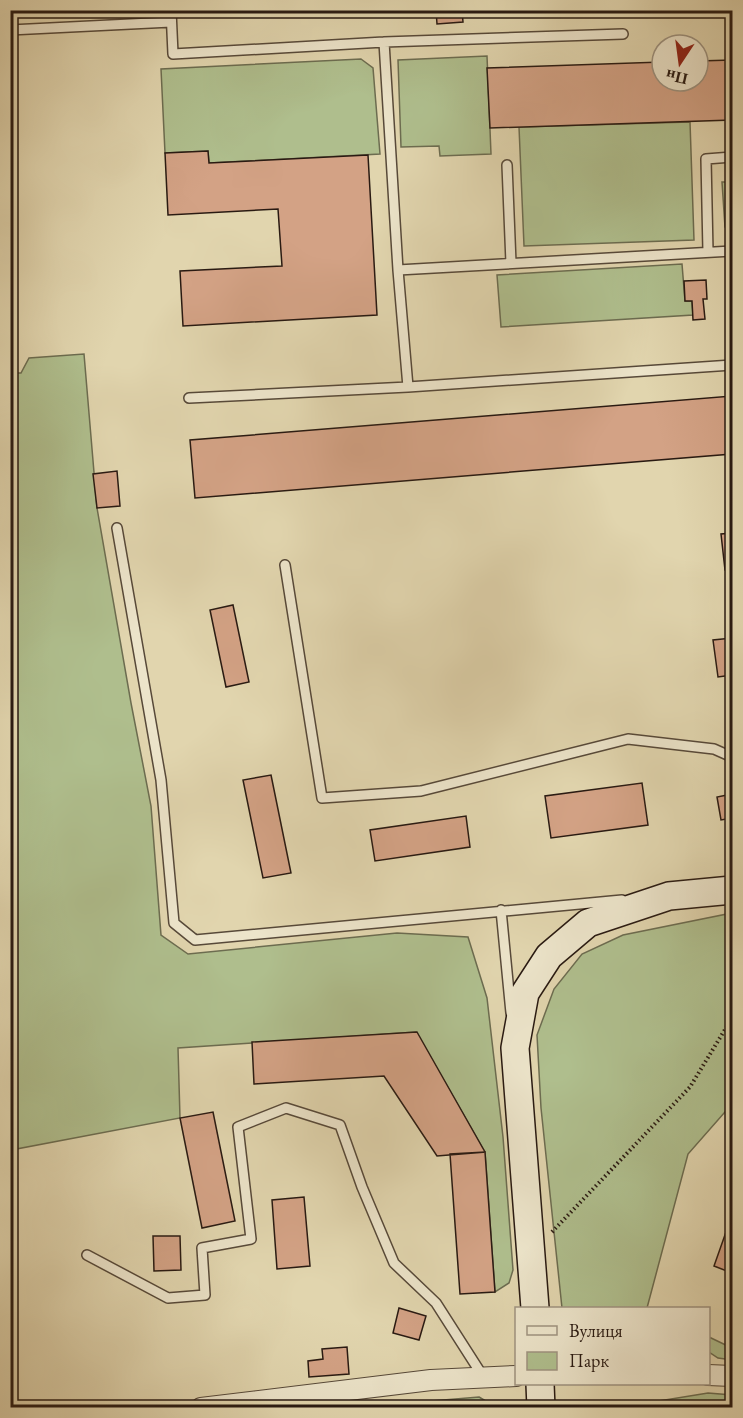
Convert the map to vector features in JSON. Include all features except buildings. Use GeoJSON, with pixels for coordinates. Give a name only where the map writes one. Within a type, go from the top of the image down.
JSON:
{"type":"FeatureCollection","features":[{"type":"Feature","properties":{"kind":"street"},"geometry":{"type":"LineString","coordinates":[[535,1307],[515,1048],[525,993],[549,956],[588,923],[669,896],[732,890]]}},
{"type":"Feature","properties":{"kind":"street"},"geometry":{"type":"LineString","coordinates":[[710,1375],[732,1376]]}},
{"type":"Feature","properties":{"kind":"street"},"geometry":{"type":"LineString","coordinates":[[201,1407],[431,1380],[515,1376]]}},
{"type":"Feature","properties":{"kind":"street"},"geometry":{"type":"LineString","coordinates":[[540,1385],[541,1407]]}},
{"type":"Feature","properties":{"kind":"lane"},"geometry":{"type":"LineString","coordinates":[[171,10],[173,54],[384,42],[623,34]]}},
{"type":"Feature","properties":{"kind":"lane"},"geometry":{"type":"LineString","coordinates":[[10,30],[171,22]]}},
{"type":"Feature","properties":{"kind":"lane"},"geometry":{"type":"LineString","coordinates":[[384,42],[398,270],[408,387]]}},
{"type":"Feature","properties":{"kind":"lane"},"geometry":{"type":"LineString","coordinates":[[708,252],[706,159],[732,157]]}},
{"type":"Feature","properties":{"kind":"lane"},"geometry":{"type":"LineString","coordinates":[[507,165],[511,263]]}},
{"type":"Feature","properties":{"kind":"lane"},"geometry":{"type":"LineString","coordinates":[[398,270],[732,251]]}},
{"type":"Feature","properties":{"kind":"lane"},"geometry":{"type":"LineString","coordinates":[[189,398],[408,387],[732,365]]}},
{"type":"Feature","properties":{"kind":"lane"},"geometry":{"type":"LineString","coordinates":[[117,528],[161,780],[174,923],[195,940],[669,896]]}},
{"type":"Feature","properties":{"kind":"lane"},"geometry":{"type":"LineString","coordinates":[[285,565],[322,798],[421,791],[628,739],[714,749],[732,758]]}},
{"type":"Feature","properties":{"kind":"lane"},"geometry":{"type":"LineString","coordinates":[[501,910],[515,1048]]}},
{"type":"Feature","properties":{"kind":"lane"},"geometry":{"type":"LineString","coordinates":[[87,1256],[168,1298],[205,1295],[202,1248],[251,1239],[238,1127],[286,1108],[340,1125],[362,1187],[394,1263],[436,1303],[483,1378]]}},
{"type":"Feature","properties":{"kind":"path"},"geometry":{"type":"LineString","coordinates":[[531,1255],[690,1087],[732,1017]]}},
{"type":"Feature","properties":{"kind":"green space"},"geometry":{"type":"Polygon","coordinates":[[[487,56],[491,154],[440,156],[439,146],[401,147],[398,60],[487,56]]]}},
{"type":"Feature","properties":{"kind":"green space"},"geometry":{"type":"Polygon","coordinates":[[[361,59],[373,68],[380,154],[209,163],[208,151],[165,153],[161,69],[361,59]]]}},
{"type":"Feature","properties":{"kind":"green space"},"geometry":{"type":"Polygon","coordinates":[[[690,122],[694,240],[524,246],[519,127],[690,122]]]}},
{"type":"Feature","properties":{"kind":"green space"},"geometry":{"type":"Polygon","coordinates":[[[722,182],[732,182],[732,235],[725,227],[722,182]]]}},
{"type":"Feature","properties":{"kind":"green space"},"geometry":{"type":"Polygon","coordinates":[[[682,264],[685,301],[692,301],[693,315],[501,327],[497,275],[682,264]]]}},
{"type":"Feature","properties":{"kind":"green space"},"geometry":{"type":"Polygon","coordinates":[[[84,354],[97,508],[151,806],[161,935],[188,954],[397,933],[468,937],[487,998],[503,1137],[513,1270],[509,1283],[495,1292],[485,1152],[416,1032],[178,1048],[180,1118],[11,1150],[11,373],[21,373],[29,358],[84,354]]]}},
{"type":"Feature","properties":{"kind":"green space"},"geometry":{"type":"Polygon","coordinates":[[[732,913],[732,1104],[688,1154],[647,1307],[562,1307],[541,1108],[537,1035],[554,989],[582,954],[623,935],[732,913]]]}},
{"type":"Feature","properties":{"kind":"green space"},"geometry":{"type":"Polygon","coordinates":[[[710,1337],[732,1348],[732,1360],[718,1358],[710,1353],[710,1337]]]}},
{"type":"Feature","properties":{"kind":"green space"},"geometry":{"type":"Polygon","coordinates":[[[708,1393],[732,1395],[732,1407],[622,1407],[708,1393]]]}},
{"type":"Feature","properties":{"kind":"green space"},"geometry":{"type":"Polygon","coordinates":[[[479,1397],[496,1407],[360,1407],[479,1397]]]}},
{"type":"Feature","properties":{"kind":"green space"},"geometry":{"type":"Polygon","coordinates":[[[579,1401],[622,1407],[565,1407],[579,1401]]]}}]}
